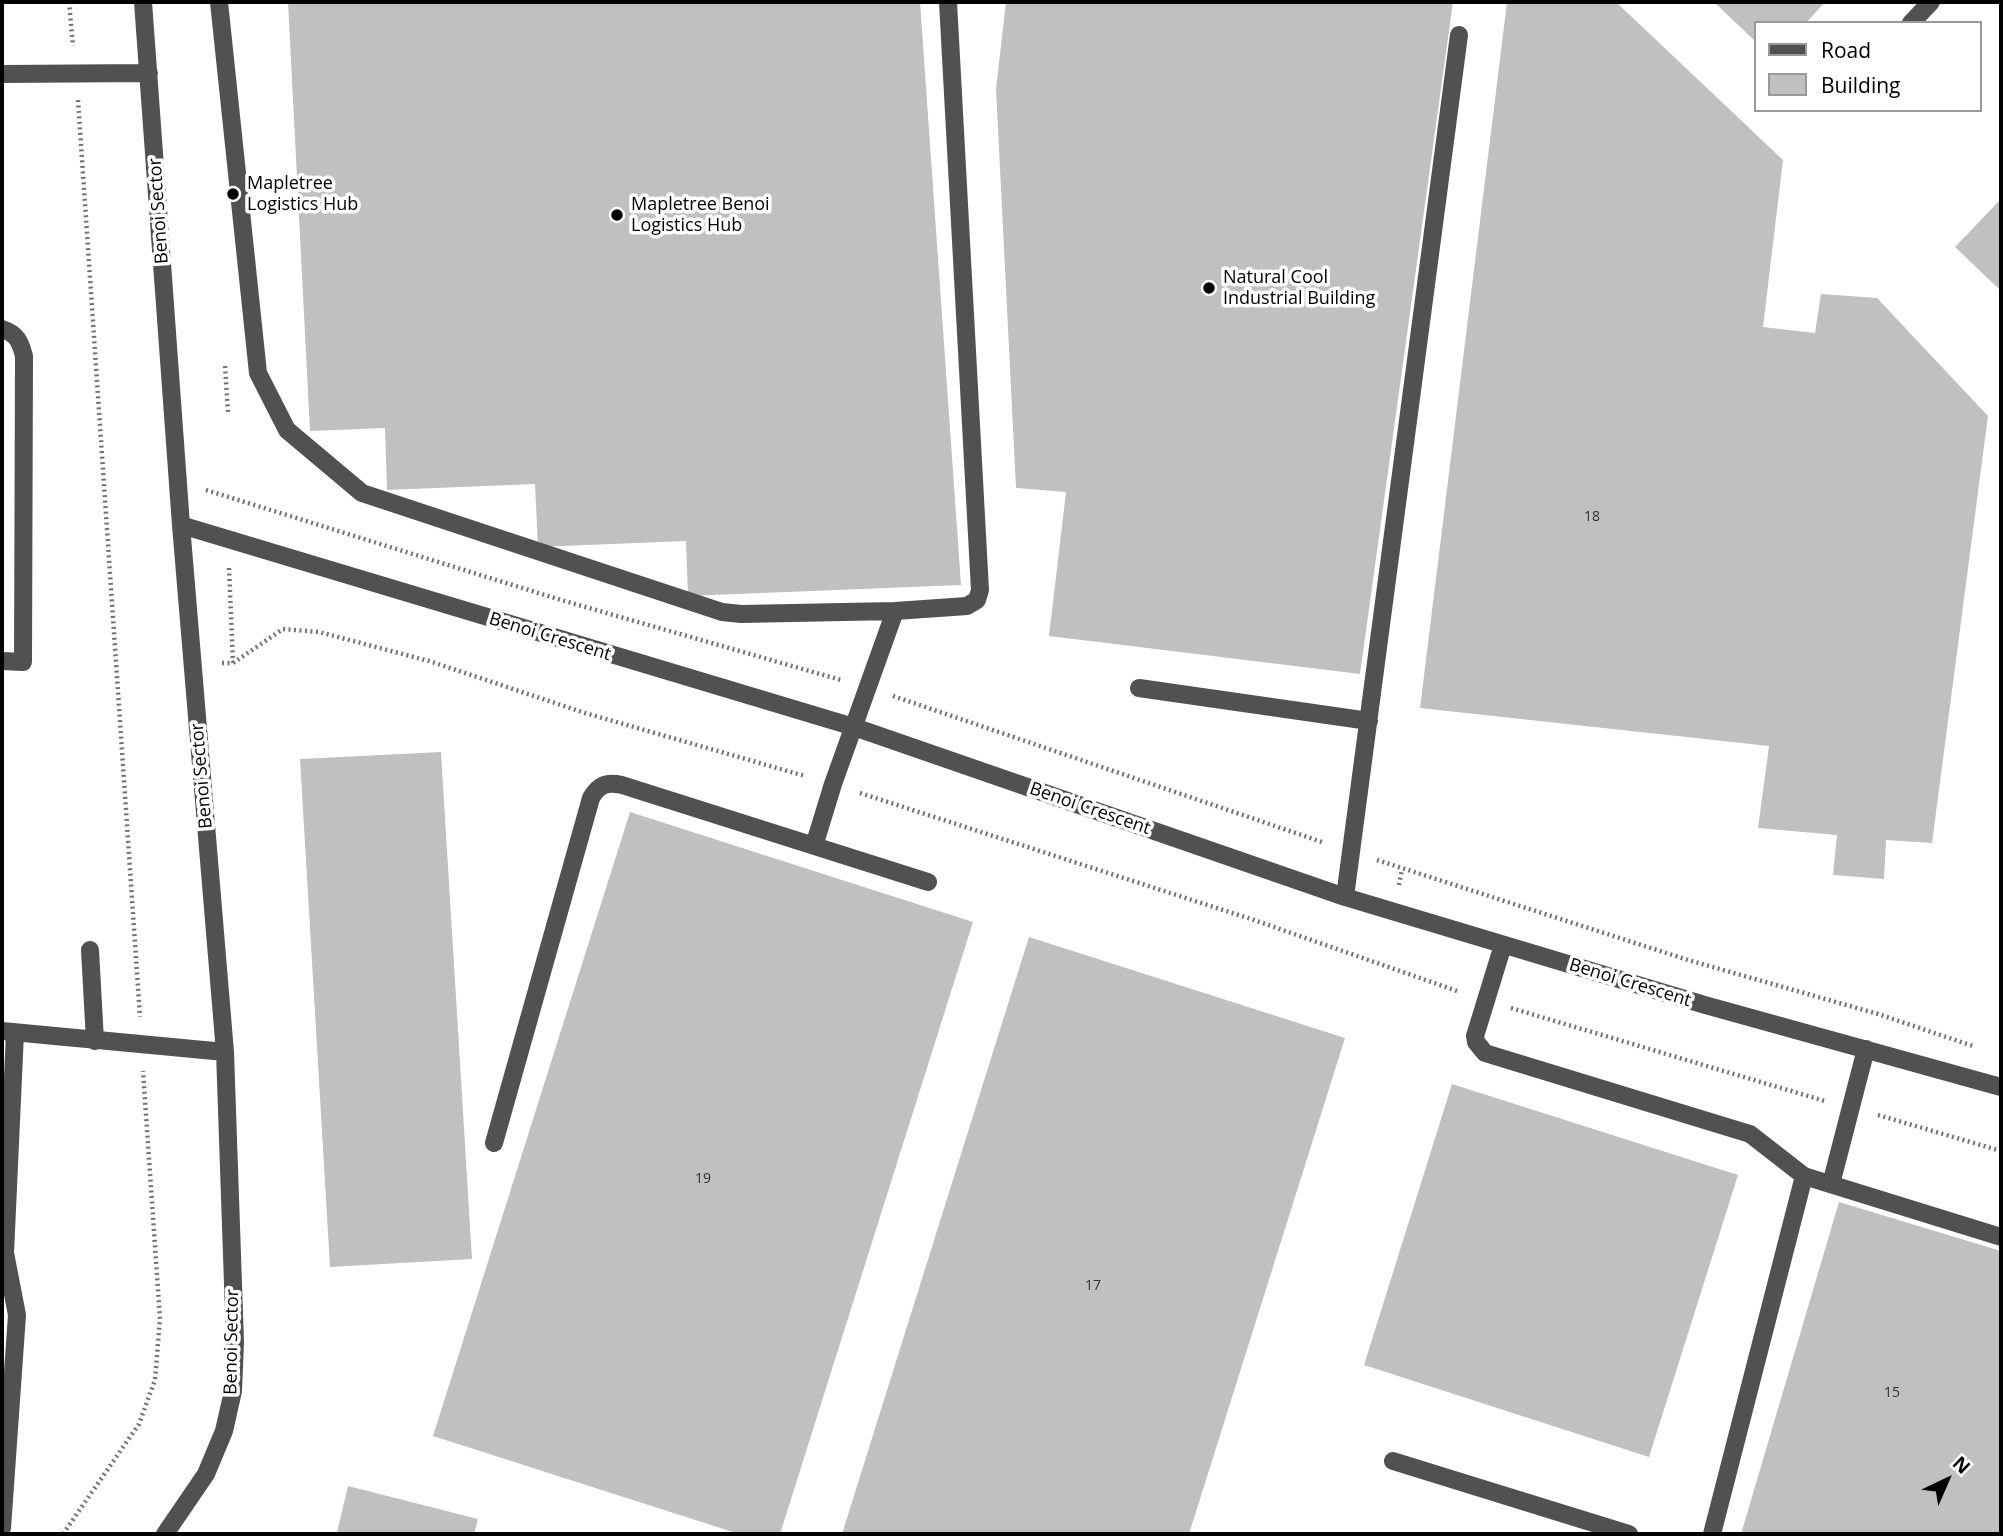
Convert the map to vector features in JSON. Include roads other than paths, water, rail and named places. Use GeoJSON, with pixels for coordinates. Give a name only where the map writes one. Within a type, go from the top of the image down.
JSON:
{"type":"FeatureCollection","features":[{"type":"Feature","properties":{"kind":"street","name":"Benoi Sector"},"geometry":{"type":"LineString","coordinates":[[143,2],[181,526],[225,1052],[235,1342],[233,1391],[224,1431],[206,1474],[165,1534]]}},
{"type":"Feature","properties":{"kind":"street"},"geometry":{"type":"LineString","coordinates":[[219,2],[258,373],[287,430],[362,493],[722,612],[741,614],[895,611],[967,606],[976,600],[980,590],[948,2]]}},
{"type":"Feature","properties":{"kind":"street"},"geometry":{"type":"LineString","coordinates":[[1913,21],[1931,2]]}},
{"type":"Feature","properties":{"kind":"street"},"geometry":{"type":"LineString","coordinates":[[1345,897],[1459,35]]}},
{"type":"Feature","properties":{"kind":"street"},"geometry":{"type":"LineString","coordinates":[[2,74],[149,73]]}},
{"type":"Feature","properties":{"kind":"street"},"geometry":{"type":"LineString","coordinates":[[2,329],[12,332],[20,341],[24,356],[23,662],[2,661]]}},
{"type":"Feature","properties":{"kind":"street","name":"Benoi Crescent"},"geometry":{"type":"LineString","coordinates":[[181,526],[854,727],[1345,897],[1705,1006],[2001,1087]]}},
{"type":"Feature","properties":{"kind":"street"},"geometry":{"type":"LineString","coordinates":[[814,846],[833,784],[895,611]]}},
{"type":"Feature","properties":{"kind":"street"},"geometry":{"type":"LineString","coordinates":[[1139,688],[1369,721]]}},
{"type":"Feature","properties":{"kind":"street"},"geometry":{"type":"LineString","coordinates":[[494,1143],[591,797],[597,788],[608,782],[622,785],[928,881]]}},
{"type":"Feature","properties":{"kind":"street"},"geometry":{"type":"LineString","coordinates":[[1503,944],[1475,1036],[1476,1042],[1485,1053],[1750,1134],[1804,1176],[2001,1237]]}},
{"type":"Feature","properties":{"kind":"street"},"geometry":{"type":"LineString","coordinates":[[90,950],[95,1041]]}},
{"type":"Feature","properties":{"kind":"street"},"geometry":{"type":"LineString","coordinates":[[2,1528],[17,1315],[5,1254],[8,1032],[225,1052]]}},
{"type":"Feature","properties":{"kind":"street"},"geometry":{"type":"LineString","coordinates":[[1831,1184],[1866,1049]]}},
{"type":"Feature","properties":{"kind":"street"},"geometry":{"type":"LineString","coordinates":[[1712,1534],[1804,1176]]}},
{"type":"Feature","properties":{"kind":"street"},"geometry":{"type":"LineString","coordinates":[[1393,1461],[1629,1534]]}},
{"type":"Feature","properties":{"kind":"place","name":"Mapletree Logistics Hub"},"geometry":{"type":"Point","coordinates":[233,194]}},
{"type":"Feature","properties":{"kind":"place","name":"Mapletree Benoi Logistics Hub"},"geometry":{"type":"Point","coordinates":[617,215]}},
{"type":"Feature","properties":{"kind":"place","name":"Natural Cool Industrial Building"},"geometry":{"type":"Point","coordinates":[1209,288]}}]}
